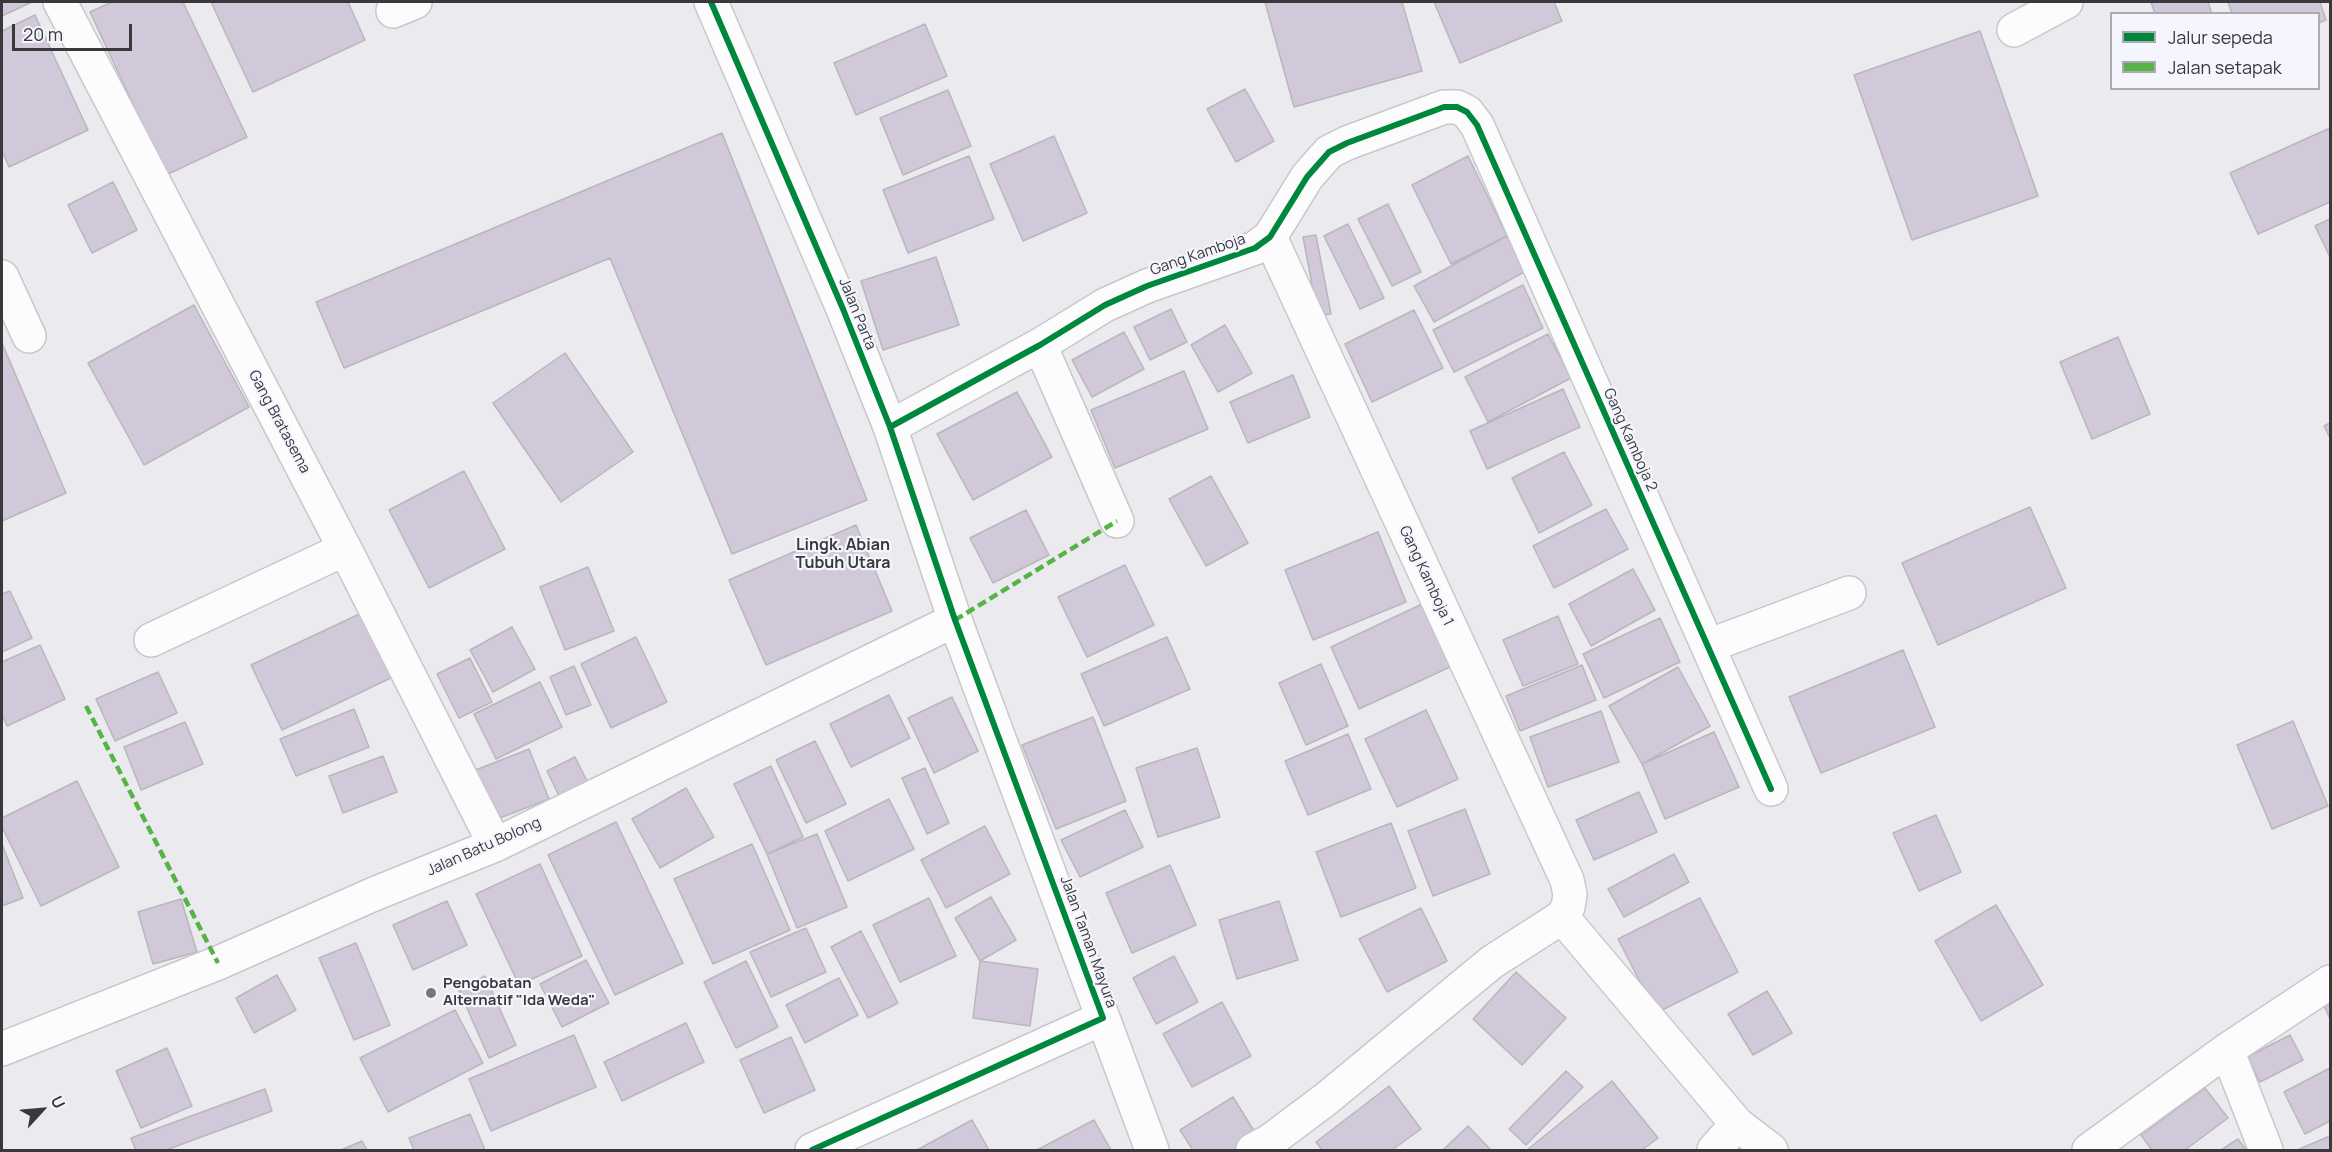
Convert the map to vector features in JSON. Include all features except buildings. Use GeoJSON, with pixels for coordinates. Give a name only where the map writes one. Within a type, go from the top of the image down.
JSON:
{"type":"FeatureCollection","features":[{"type":"Feature","properties":{"kind":"street","name":"Gang Bratasema"},"geometry":{"type":"LineString","coordinates":[[60,2],[345,549],[495,845]]}},
{"type":"Feature","properties":{"kind":"street","name":"Jalan Parta"},"geometry":{"type":"LineString","coordinates":[[711,2],[843,309],[890,427],[961,631]]}},
{"type":"Feature","properties":{"kind":"street"},"geometry":{"type":"LineString","coordinates":[[2014,30],[2066,2]]}},
{"type":"Feature","properties":{"kind":"street","name":"Gang Kamboja"},"geometry":{"type":"LineString","coordinates":[[890,427],[1040,345],[1105,305],[1180,273],[1235,257],[1255,248],[1270,237],[1307,177],[1329,152],[1347,143],[1444,107],[1457,107]]}},
{"type":"Feature","properties":{"kind":"street","name":"Gang Kamboja 2"},"geometry":{"type":"LineString","coordinates":[[1457,107],[1467,112],[1477,125],[1771,789]]}},
{"type":"Feature","properties":{"kind":"street","name":"Gang Kamboja 1"},"geometry":{"type":"LineString","coordinates":[[1270,237],[1567,880],[1569,900],[1562,916]]}},
{"type":"Feature","properties":{"kind":"street"},"geometry":{"type":"LineString","coordinates":[[2,276],[29,336]]}},
{"type":"Feature","properties":{"kind":"street"},"geometry":{"type":"LineString","coordinates":[[1040,345],[1117,520]]}},
{"type":"Feature","properties":{"kind":"street"},"geometry":{"type":"LineString","coordinates":[[151,640],[345,549]]}},
{"type":"Feature","properties":{"kind":"street"},"geometry":{"type":"LineString","coordinates":[[1708,646],[1849,593]]}},
{"type":"Feature","properties":{"kind":"street","name":"Jalan Batu Bolong"},"geometry":{"type":"LineString","coordinates":[[2,1050],[218,963],[374,894],[495,845],[961,631]]}},
{"type":"Feature","properties":{"kind":"street","name":"Jalan Taman Mayura"},"geometry":{"type":"LineString","coordinates":[[812,1150],[1103,1018],[961,631]]}},
{"type":"Feature","properties":{"kind":"street"},"geometry":{"type":"LineString","coordinates":[[1253,1150],[1270,1141],[1326,1099],[1492,962],[1562,916],[1737,1124],[1771,1150]]}},
{"type":"Feature","properties":{"kind":"street"},"geometry":{"type":"LineString","coordinates":[[2089,1150],[2227,1050],[2331,982]]}},
{"type":"Feature","properties":{"kind":"street"},"geometry":{"type":"LineString","coordinates":[[1103,1018],[1152,1150]]}},
{"type":"Feature","properties":{"kind":"street"},"geometry":{"type":"LineString","coordinates":[[2227,1050],[2266,1150]]}},
{"type":"Feature","properties":{"kind":"street"},"geometry":{"type":"LineString","coordinates":[[1714,1150],[1737,1124]]}},
{"type":"Feature","properties":{"kind":"marked path"},"geometry":{"type":"LineString","coordinates":[[955,620],[1117,521]]}},
{"type":"Feature","properties":{"kind":"marked path"},"geometry":{"type":"LineString","coordinates":[[86,706],[218,963]]}},
{"type":"Feature","properties":{"kind":"cycle path"},"geometry":{"type":"LineString","coordinates":[[711,2],[843,309],[890,427],[955,620],[1103,1018],[812,1150]]}},
{"type":"Feature","properties":{"kind":"cycle path"},"geometry":{"type":"LineString","coordinates":[[890,427],[1040,345],[1105,305],[1147,286],[1255,248],[1270,237],[1307,177],[1329,152],[1347,143],[1444,107],[1457,107],[1467,112],[1477,125],[1771,789]]}},
{"type":"Feature","properties":{"kind":"place","name":"Pengobatan Alternatif \"Ida Weda\""},"geometry":{"type":"Point","coordinates":[431,993]}},
{"type":"Feature","properties":{"kind":"district","name":"Lingk. Abian Tubuh Utara"},"geometry":{"type":"Point","coordinates":[843,555]}}]}
